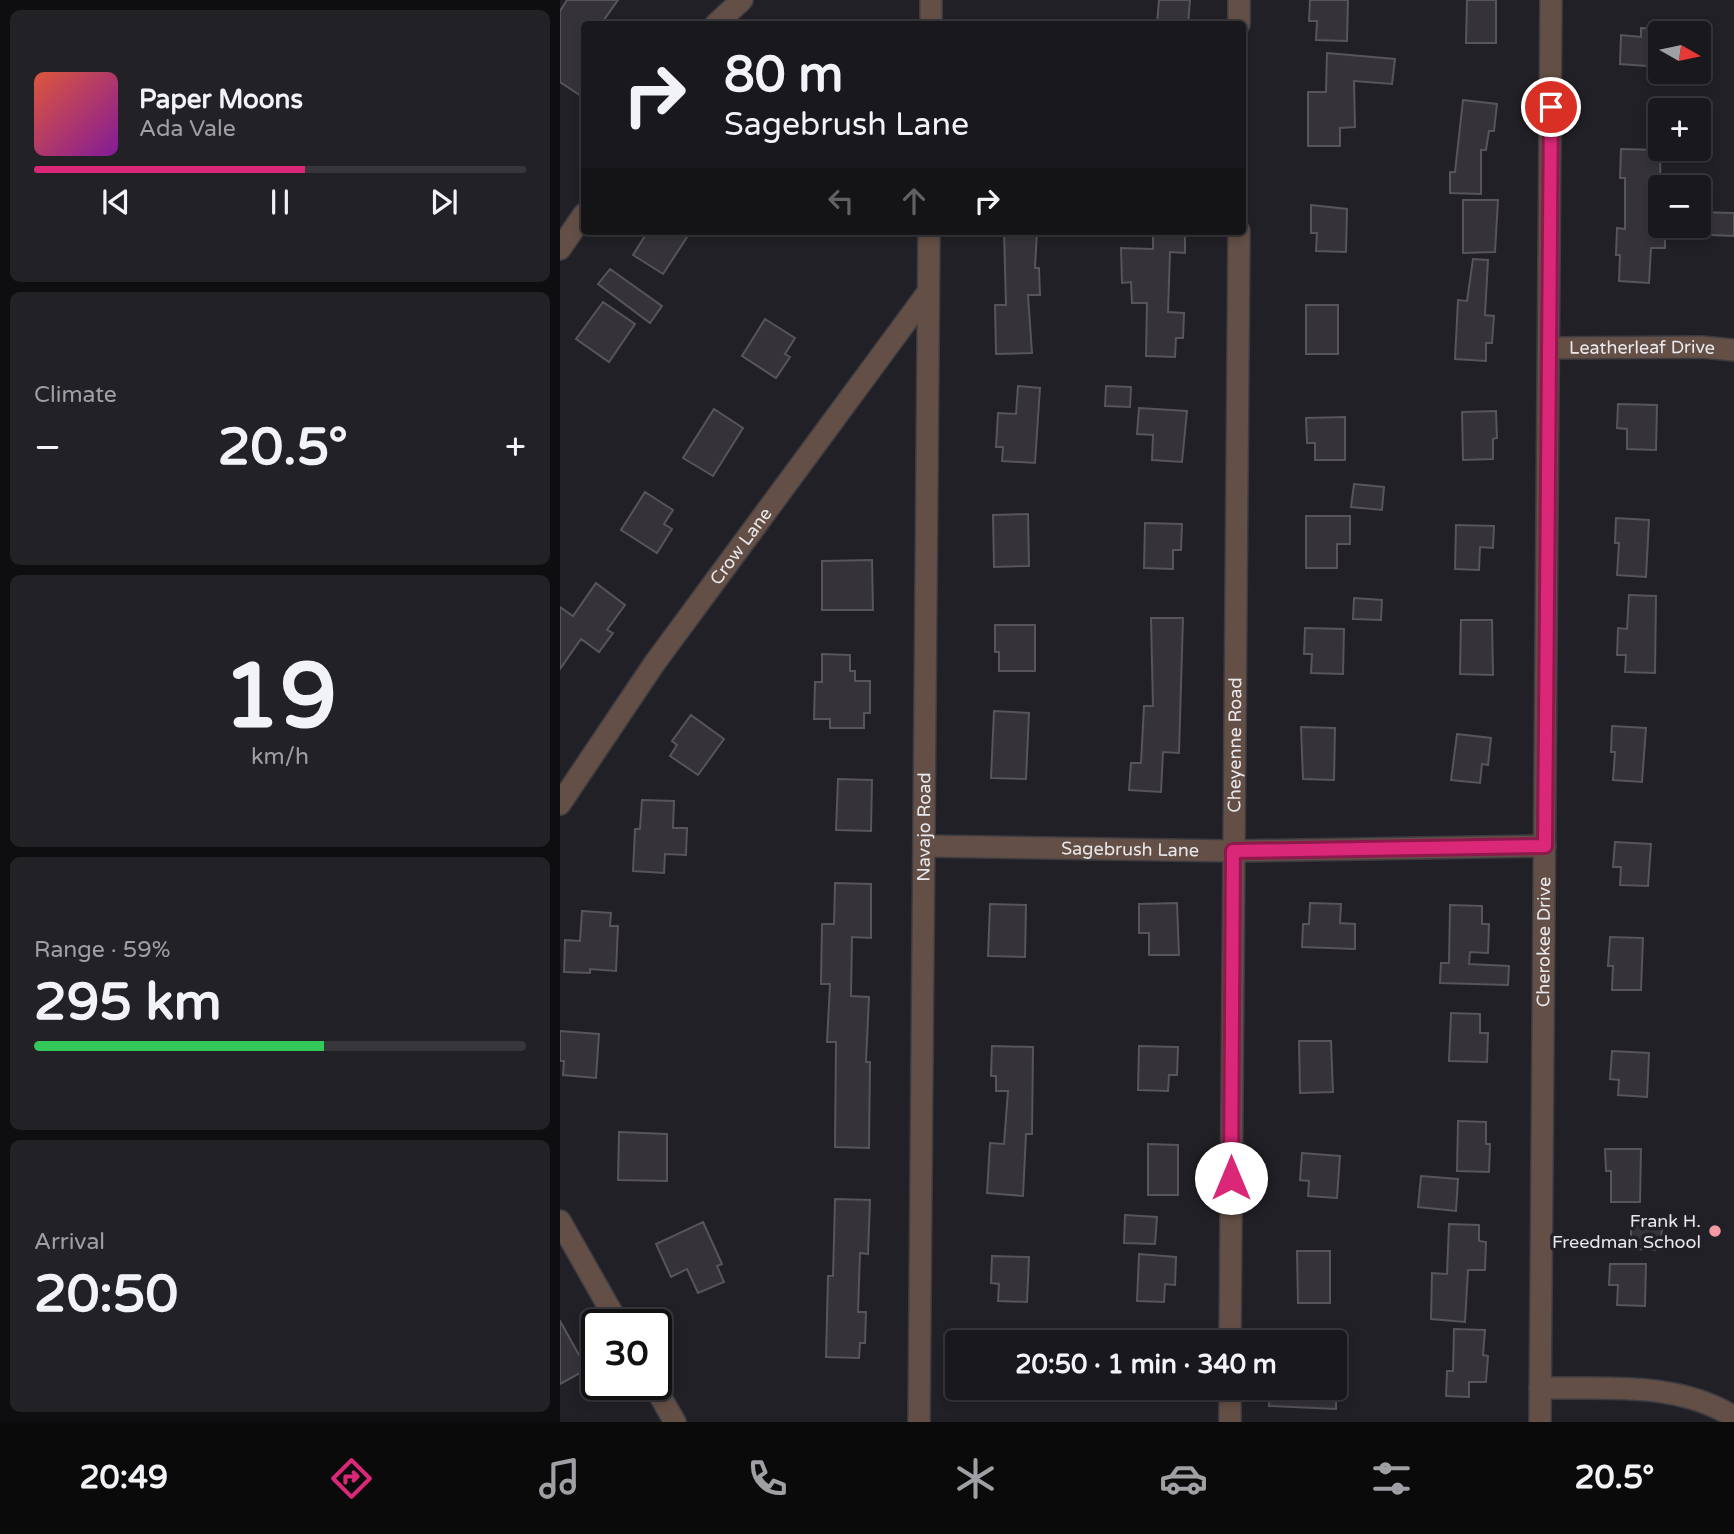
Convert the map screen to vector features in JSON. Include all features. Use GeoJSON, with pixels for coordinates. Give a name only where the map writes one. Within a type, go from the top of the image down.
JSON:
{"type":"FeatureCollection","features":[{"type":"Feature","properties":{"kind":"street"},"geometry":{"type":"LineString","coordinates":[[719,21],[742,0]]}},
{"type":"Feature","properties":{"kind":"street"},"geometry":{"type":"LineString","coordinates":[[931,0],[931,21]]}},
{"type":"Feature","properties":{"kind":"street"},"geometry":{"type":"LineString","coordinates":[[1239,0],[1239,21]]}},
{"type":"Feature","properties":{"kind":"street","name":"Cherokee Drive"},"geometry":{"type":"LineString","coordinates":[[1540,1422],[1552,0]]}},
{"type":"Feature","properties":{"kind":"street"},"geometry":{"type":"LineString","coordinates":[[560,249],[581,218]]}},
{"type":"Feature","properties":{"kind":"street","name":"Navajo Road"},"geometry":{"type":"LineString","coordinates":[[919,1422],[929,235]]}},
{"type":"Feature","properties":{"kind":"street","name":"Cheyenne Road"},"geometry":{"type":"LineString","coordinates":[[1230,1330],[1238,235]]}},
{"type":"Feature","properties":{"kind":"street","name":"Crow Lane"},"geometry":{"type":"LineString","coordinates":[[560,804],[654,664],[928,292]]}},
{"type":"Feature","properties":{"kind":"street","name":"Leatherleaf Drive"},"geometry":{"type":"LineString","coordinates":[[1549,348],[1734,349]]}},
{"type":"Feature","properties":{"kind":"street","name":"Sagebrush Lane"},"geometry":{"type":"LineString","coordinates":[[924,846],[1233,851],[1545,846]]}},
{"type":"Feature","properties":{"kind":"street"},"geometry":{"type":"LineString","coordinates":[[560,1221],[610,1309]]}},
{"type":"Feature","properties":{"kind":"street"},"geometry":{"type":"LineString","coordinates":[[1540,1388],[1655,1390],[1707,1404],[1734,1417]]}},
{"type":"Feature","properties":{"kind":"street"},"geometry":{"type":"LineString","coordinates":[[662,1400],[675,1422]]}},
{"type":"Feature","properties":{"kind":"street"},"geometry":{"type":"LineString","coordinates":[[1230,1400],[1230,1422]]}},
{"type":"Feature","properties":{"kind":"building"},"geometry":{"type":"Polygon","coordinates":[[[567,0],[618,0],[603,21],[581,21],[581,96],[560,82],[560,11],[567,0]]]}},
{"type":"Feature","properties":{"kind":"building"},"geometry":{"type":"Polygon","coordinates":[[[1159,0],[1190,0],[1188,21],[1157,21],[1159,0]]]}},
{"type":"Feature","properties":{"kind":"building"},"geometry":{"type":"Polygon","coordinates":[[[1310,0],[1348,0],[1347,41],[1316,40],[1317,21],[1309,21],[1310,0]]]}},
{"type":"Feature","properties":{"kind":"building"},"geometry":{"type":"Polygon","coordinates":[[[1467,0],[1496,0],[1496,43],[1466,43],[1467,0]]]}},
{"type":"Feature","properties":{"kind":"building"},"geometry":{"type":"Polygon","coordinates":[[[1641,28],[1648,28],[1648,66],[1620,64],[1621,35],[1641,37],[1641,28]]]}},
{"type":"Feature","properties":{"kind":"building"},"geometry":{"type":"Polygon","coordinates":[[[1327,53],[1395,59],[1392,84],[1354,81],[1355,127],[1340,128],[1340,146],[1308,146],[1308,92],[1326,92],[1327,53]]]}},
{"type":"Feature","properties":{"kind":"building"},"geometry":{"type":"Polygon","coordinates":[[[1463,100],[1497,104],[1494,131],[1489,131],[1486,150],[1481,150],[1481,194],[1450,193],[1450,172],[1455,172],[1463,100]]]}},
{"type":"Feature","properties":{"kind":"building"},"geometry":{"type":"Polygon","coordinates":[[[1621,149],[1648,150],[1648,161],[1660,161],[1660,175],[1648,175],[1648,238],[1665,238],[1665,248],[1651,248],[1649,283],[1619,281],[1617,228],[1625,229],[1625,178],[1620,178],[1621,149]]]}},
{"type":"Feature","properties":{"kind":"building"},"geometry":{"type":"Polygon","coordinates":[[[1463,200],[1498,200],[1495,252],[1463,253],[1463,200]]]}},
{"type":"Feature","properties":{"kind":"building"},"geometry":{"type":"Polygon","coordinates":[[[1311,205],[1347,209],[1346,252],[1316,251],[1317,233],[1311,233],[1311,205]]]}},
{"type":"Feature","properties":{"kind":"building"},"geometry":{"type":"Polygon","coordinates":[[[1711,212],[1734,213],[1734,236],[1711,235],[1711,212]]]}},
{"type":"Feature","properties":{"kind":"building"},"geometry":{"type":"Polygon","coordinates":[[[646,235],[688,235],[663,274],[633,255],[646,235]]]}},
{"type":"Feature","properties":{"kind":"building"},"geometry":{"type":"Polygon","coordinates":[[[1004,235],[1037,235],[1035,268],[1039,268],[1040,295],[1028,295],[1032,353],[996,354],[995,305],[1006,305],[1004,235]]]}},
{"type":"Feature","properties":{"kind":"building"},"geometry":{"type":"Polygon","coordinates":[[[1153,235],[1185,235],[1185,253],[1170,252],[1168,312],[1184,313],[1183,338],[1176,338],[1175,357],[1146,356],[1147,303],[1132,303],[1131,282],[1122,283],[1121,248],[1153,249],[1153,235]]]}},
{"type":"Feature","properties":{"kind":"building"},"geometry":{"type":"Polygon","coordinates":[[[1473,259],[1488,260],[1485,315],[1494,316],[1492,343],[1486,343],[1486,361],[1455,359],[1458,300],[1467,301],[1473,259]]]}},
{"type":"Feature","properties":{"kind":"building"},"geometry":{"type":"Polygon","coordinates":[[[610,269],[662,306],[650,323],[598,284],[610,269]]]}},
{"type":"Feature","properties":{"kind":"building"},"geometry":{"type":"Polygon","coordinates":[[[603,302],[635,324],[609,362],[576,339],[603,302]]]}},
{"type":"Feature","properties":{"kind":"building"},"geometry":{"type":"Polygon","coordinates":[[[1306,305],[1338,305],[1338,354],[1306,354],[1306,305]]]}},
{"type":"Feature","properties":{"kind":"building"},"geometry":{"type":"Polygon","coordinates":[[[765,319],[795,338],[785,354],[790,357],[776,378],[742,356],[765,319]]]}},
{"type":"Feature","properties":{"kind":"building"},"geometry":{"type":"Polygon","coordinates":[[[1018,386],[1040,388],[1035,463],[1002,461],[1003,447],[996,447],[998,413],[1016,414],[1018,386]]]}},
{"type":"Feature","properties":{"kind":"building"},"geometry":{"type":"Polygon","coordinates":[[[1106,386],[1131,387],[1130,407],[1105,406],[1106,386]]]}},
{"type":"Feature","properties":{"kind":"building"},"geometry":{"type":"Polygon","coordinates":[[[1618,404],[1657,405],[1656,450],[1627,449],[1627,429],[1617,428],[1618,404]]]}},
{"type":"Feature","properties":{"kind":"building"},"geometry":{"type":"Polygon","coordinates":[[[1139,408],[1187,411],[1182,462],[1152,460],[1153,435],[1137,434],[1139,408]]]}},
{"type":"Feature","properties":{"kind":"building"},"geometry":{"type":"Polygon","coordinates":[[[714,409],[743,428],[713,476],[683,458],[714,409]]]}},
{"type":"Feature","properties":{"kind":"building"},"geometry":{"type":"Polygon","coordinates":[[[1496,411],[1497,438],[1493,439],[1493,459],[1463,460],[1462,412],[1496,411]]]}},
{"type":"Feature","properties":{"kind":"building"},"geometry":{"type":"Polygon","coordinates":[[[1345,417],[1345,460],[1315,460],[1315,443],[1307,443],[1306,418],[1345,417]]]}},
{"type":"Feature","properties":{"kind":"building"},"geometry":{"type":"Polygon","coordinates":[[[1354,484],[1384,487],[1382,510],[1351,507],[1354,484]]]}},
{"type":"Feature","properties":{"kind":"building"},"geometry":{"type":"Polygon","coordinates":[[[645,492],[673,510],[664,524],[672,529],[657,553],[621,530],[645,492]]]}},
{"type":"Feature","properties":{"kind":"building"},"geometry":{"type":"Polygon","coordinates":[[[1028,514],[1029,566],[994,567],[993,515],[1028,514]]]}},
{"type":"Feature","properties":{"kind":"building"},"geometry":{"type":"Polygon","coordinates":[[[1306,516],[1350,516],[1350,544],[1337,544],[1337,568],[1306,568],[1306,516]]]}},
{"type":"Feature","properties":{"kind":"building"},"geometry":{"type":"Polygon","coordinates":[[[1616,518],[1649,520],[1646,577],[1617,575],[1619,543],[1615,543],[1616,518]]]}},
{"type":"Feature","properties":{"kind":"building"},"geometry":{"type":"Polygon","coordinates":[[[1145,523],[1182,524],[1181,550],[1173,550],[1173,569],[1144,568],[1145,523]]]}},
{"type":"Feature","properties":{"kind":"building"},"geometry":{"type":"Polygon","coordinates":[[[1456,525],[1494,526],[1493,548],[1480,547],[1479,570],[1455,569],[1456,525]]]}},
{"type":"Feature","properties":{"kind":"building"},"geometry":{"type":"Polygon","coordinates":[[[872,560],[873,610],[822,610],[822,561],[872,560]]]}},
{"type":"Feature","properties":{"kind":"building"},"geometry":{"type":"Polygon","coordinates":[[[596,583],[625,605],[607,630],[613,633],[599,652],[581,639],[560,669],[560,607],[573,616],[596,583]]]}},
{"type":"Feature","properties":{"kind":"building"},"geometry":{"type":"Polygon","coordinates":[[[1629,595],[1656,596],[1655,673],[1625,672],[1626,655],[1617,655],[1618,628],[1627,629],[1629,595]]]}},
{"type":"Feature","properties":{"kind":"building"},"geometry":{"type":"Polygon","coordinates":[[[1354,598],[1382,600],[1381,620],[1353,619],[1354,598]]]}},
{"type":"Feature","properties":{"kind":"building"},"geometry":{"type":"Polygon","coordinates":[[[1151,618],[1183,618],[1179,753],[1163,752],[1161,792],[1129,790],[1131,763],[1141,763],[1144,706],[1153,706],[1151,618]]]}},
{"type":"Feature","properties":{"kind":"building"},"geometry":{"type":"Polygon","coordinates":[[[1461,620],[1492,620],[1493,675],[1460,674],[1461,620]]]}},
{"type":"Feature","properties":{"kind":"building"},"geometry":{"type":"Polygon","coordinates":[[[995,625],[1035,625],[1035,671],[999,671],[999,652],[995,652],[995,625]]]}},
{"type":"Feature","properties":{"kind":"building"},"geometry":{"type":"Polygon","coordinates":[[[1305,628],[1344,629],[1343,674],[1311,673],[1312,654],[1304,654],[1305,628]]]}},
{"type":"Feature","properties":{"kind":"building"},"geometry":{"type":"Polygon","coordinates":[[[822,654],[850,655],[850,671],[855,671],[855,681],[870,681],[870,713],[864,713],[864,728],[830,728],[830,719],[814,719],[815,682],[822,682],[822,654]]]}},
{"type":"Feature","properties":{"kind":"building"},"geometry":{"type":"Polygon","coordinates":[[[994,711],[1029,713],[1026,779],[991,778],[994,711]]]}},
{"type":"Feature","properties":{"kind":"building"},"geometry":{"type":"Polygon","coordinates":[[[691,715],[724,739],[698,775],[670,756],[677,745],[672,741],[691,715]]]}},
{"type":"Feature","properties":{"kind":"building"},"geometry":{"type":"Polygon","coordinates":[[[1612,726],[1646,728],[1642,782],[1613,780],[1615,752],[1611,752],[1612,726]]]}},
{"type":"Feature","properties":{"kind":"building"},"geometry":{"type":"Polygon","coordinates":[[[1301,727],[1335,728],[1334,780],[1303,779],[1301,727]]]}},
{"type":"Feature","properties":{"kind":"building"},"geometry":{"type":"Polygon","coordinates":[[[1457,734],[1491,738],[1488,765],[1482,764],[1480,783],[1451,780],[1457,734]]]}},
{"type":"Feature","properties":{"kind":"building"},"geometry":{"type":"Polygon","coordinates":[[[838,779],[872,780],[871,831],[836,830],[838,779]]]}},
{"type":"Feature","properties":{"kind":"building"},"geometry":{"type":"Polygon","coordinates":[[[642,800],[674,801],[673,828],[687,828],[686,855],[665,854],[664,873],[633,871],[635,829],[640,829],[642,800]]]}},
{"type":"Feature","properties":{"kind":"building"},"geometry":{"type":"Polygon","coordinates":[[[1615,842],[1651,844],[1648,886],[1620,885],[1621,867],[1613,867],[1615,842]]]}},
{"type":"Feature","properties":{"kind":"building"},"geometry":{"type":"Polygon","coordinates":[[[835,883],[871,884],[871,938],[852,937],[851,996],[869,997],[866,1062],[870,1062],[869,1148],[835,1147],[836,1042],[827,1042],[830,984],[821,984],[822,924],[834,924],[835,883]]]}},
{"type":"Feature","properties":{"kind":"building"},"geometry":{"type":"Polygon","coordinates":[[[1177,903],[1179,955],[1149,955],[1149,933],[1139,933],[1139,904],[1177,903]]]}},
{"type":"Feature","properties":{"kind":"building"},"geometry":{"type":"Polygon","coordinates":[[[1310,903],[1341,904],[1340,923],[1355,924],[1355,949],[1302,947],[1303,924],[1309,924],[1310,903]]]}},
{"type":"Feature","properties":{"kind":"building"},"geometry":{"type":"Polygon","coordinates":[[[990,904],[1026,905],[1025,957],[988,956],[990,904]]]}},
{"type":"Feature","properties":{"kind":"building"},"geometry":{"type":"Polygon","coordinates":[[[1450,905],[1482,906],[1482,924],[1489,924],[1488,953],[1470,952],[1469,964],[1509,966],[1508,985],[1440,983],[1441,963],[1449,963],[1450,905]]]}},
{"type":"Feature","properties":{"kind":"building"},"geometry":{"type":"Polygon","coordinates":[[[582,911],[611,913],[610,926],[618,926],[616,971],[590,969],[590,973],[564,972],[565,940],[580,941],[582,911]]]}},
{"type":"Feature","properties":{"kind":"building"},"geometry":{"type":"Polygon","coordinates":[[[1610,937],[1643,938],[1641,990],[1612,990],[1613,966],[1608,966],[1610,937]]]}},
{"type":"Feature","properties":{"kind":"building"},"geometry":{"type":"Polygon","coordinates":[[[1451,1013],[1480,1014],[1480,1033],[1488,1033],[1487,1062],[1449,1061],[1451,1013]]]}},
{"type":"Feature","properties":{"kind":"building"},"geometry":{"type":"Polygon","coordinates":[[[560,1031],[599,1034],[596,1078],[563,1075],[560,1031]]]}},
{"type":"Feature","properties":{"kind":"building"},"geometry":{"type":"Polygon","coordinates":[[[1299,1041],[1331,1041],[1333,1092],[1300,1093],[1299,1041]]]}},
{"type":"Feature","properties":{"kind":"building"},"geometry":{"type":"Polygon","coordinates":[[[992,1046],[1033,1047],[1032,1134],[1026,1134],[1023,1196],[987,1193],[990,1143],[1004,1144],[1008,1091],[996,1091],[996,1076],[991,1076],[992,1046]]]}},
{"type":"Feature","properties":{"kind":"building"},"geometry":{"type":"Polygon","coordinates":[[[1139,1046],[1178,1047],[1177,1075],[1169,1075],[1168,1091],[1138,1090],[1139,1046]]]}},
{"type":"Feature","properties":{"kind":"building"},"geometry":{"type":"Polygon","coordinates":[[[1612,1051],[1649,1053],[1647,1097],[1618,1095],[1619,1080],[1610,1079],[1612,1051]]]}},
{"type":"Feature","properties":{"kind":"building"},"geometry":{"type":"Polygon","coordinates":[[[1458,1121],[1486,1122],[1486,1144],[1490,1144],[1489,1172],[1457,1171],[1458,1121]]]}},
{"type":"Feature","properties":{"kind":"building"},"geometry":{"type":"Polygon","coordinates":[[[619,1132],[667,1134],[667,1181],[618,1180],[619,1132]]]}},
{"type":"Feature","properties":{"kind":"building"},"geometry":{"type":"Polygon","coordinates":[[[1148,1144],[1178,1145],[1178,1195],[1148,1195],[1148,1144]]]}},
{"type":"Feature","properties":{"kind":"building"},"geometry":{"type":"Polygon","coordinates":[[[1605,1149],[1641,1149],[1640,1202],[1611,1202],[1611,1171],[1606,1171],[1605,1149]]]}},
{"type":"Feature","properties":{"kind":"building"},"geometry":{"type":"Polygon","coordinates":[[[1302,1153],[1340,1156],[1337,1198],[1308,1196],[1309,1181],[1300,1180],[1302,1153]]]}},
{"type":"Feature","properties":{"kind":"building"},"geometry":{"type":"Polygon","coordinates":[[[1421,1176],[1458,1179],[1456,1211],[1418,1207],[1421,1176]]]}},
{"type":"Feature","properties":{"kind":"building"},"geometry":{"type":"Polygon","coordinates":[[[835,1199],[870,1200],[868,1254],[860,1253],[858,1312],[866,1312],[865,1343],[860,1343],[859,1358],[826,1357],[828,1276],[833,1276],[835,1199]]]}},
{"type":"Feature","properties":{"kind":"building"},"geometry":{"type":"Polygon","coordinates":[[[1125,1215],[1157,1217],[1155,1244],[1124,1243],[1125,1215]]]}},
{"type":"Feature","properties":{"kind":"building"},"geometry":{"type":"Polygon","coordinates":[[[703,1222],[722,1264],[717,1266],[724,1282],[698,1293],[687,1269],[671,1277],[656,1244],[703,1222]]]}},
{"type":"Feature","properties":{"kind":"building"},"geometry":{"type":"Polygon","coordinates":[[[1631,1222],[1662,1224],[1661,1250],[1631,1249],[1631,1222]]]}},
{"type":"Feature","properties":{"kind":"building"},"geometry":{"type":"Polygon","coordinates":[[[1449,1224],[1479,1225],[1479,1241],[1486,1242],[1485,1270],[1468,1270],[1465,1322],[1431,1319],[1432,1273],[1447,1274],[1449,1224]]]}},
{"type":"Feature","properties":{"kind":"building"},"geometry":{"type":"Polygon","coordinates":[[[1297,1251],[1330,1251],[1330,1303],[1298,1303],[1297,1251]]]}},
{"type":"Feature","properties":{"kind":"building"},"geometry":{"type":"Polygon","coordinates":[[[1139,1254],[1176,1257],[1175,1285],[1165,1284],[1164,1302],[1137,1301],[1139,1254]]]}},
{"type":"Feature","properties":{"kind":"building"},"geometry":{"type":"Polygon","coordinates":[[[992,1256],[1029,1257],[1027,1302],[998,1301],[999,1284],[991,1283],[992,1256]]]}},
{"type":"Feature","properties":{"kind":"building"},"geometry":{"type":"Polygon","coordinates":[[[1610,1264],[1646,1264],[1645,1306],[1617,1305],[1618,1285],[1609,1285],[1610,1264]]]}},
{"type":"Feature","properties":{"kind":"building"},"geometry":{"type":"Polygon","coordinates":[[[560,1321],[581,1358],[581,1372],[560,1384],[560,1321]]]}},
{"type":"Feature","properties":{"kind":"building"},"geometry":{"type":"Polygon","coordinates":[[[1454,1329],[1485,1330],[1483,1355],[1488,1356],[1486,1382],[1469,1382],[1469,1397],[1446,1396],[1447,1371],[1453,1371],[1454,1329]]]}},
{"type":"Feature","properties":{"kind":"building"},"geometry":{"type":"Polygon","coordinates":[[[1269,1400],[1336,1400],[1336,1409],[1269,1406],[1269,1400]]]}},
{"type":"Feature","properties":{"kind":"place","name":"Frank H. Freedman School"},"geometry":{"type":"Point","coordinates":[1715,1231]}},
{"type":"Feature","properties":{"kind":"route"},"geometry":{"type":"LineString","coordinates":[[1231,1178],[1233,851],[1545,846],[1551,107]]}}]}
